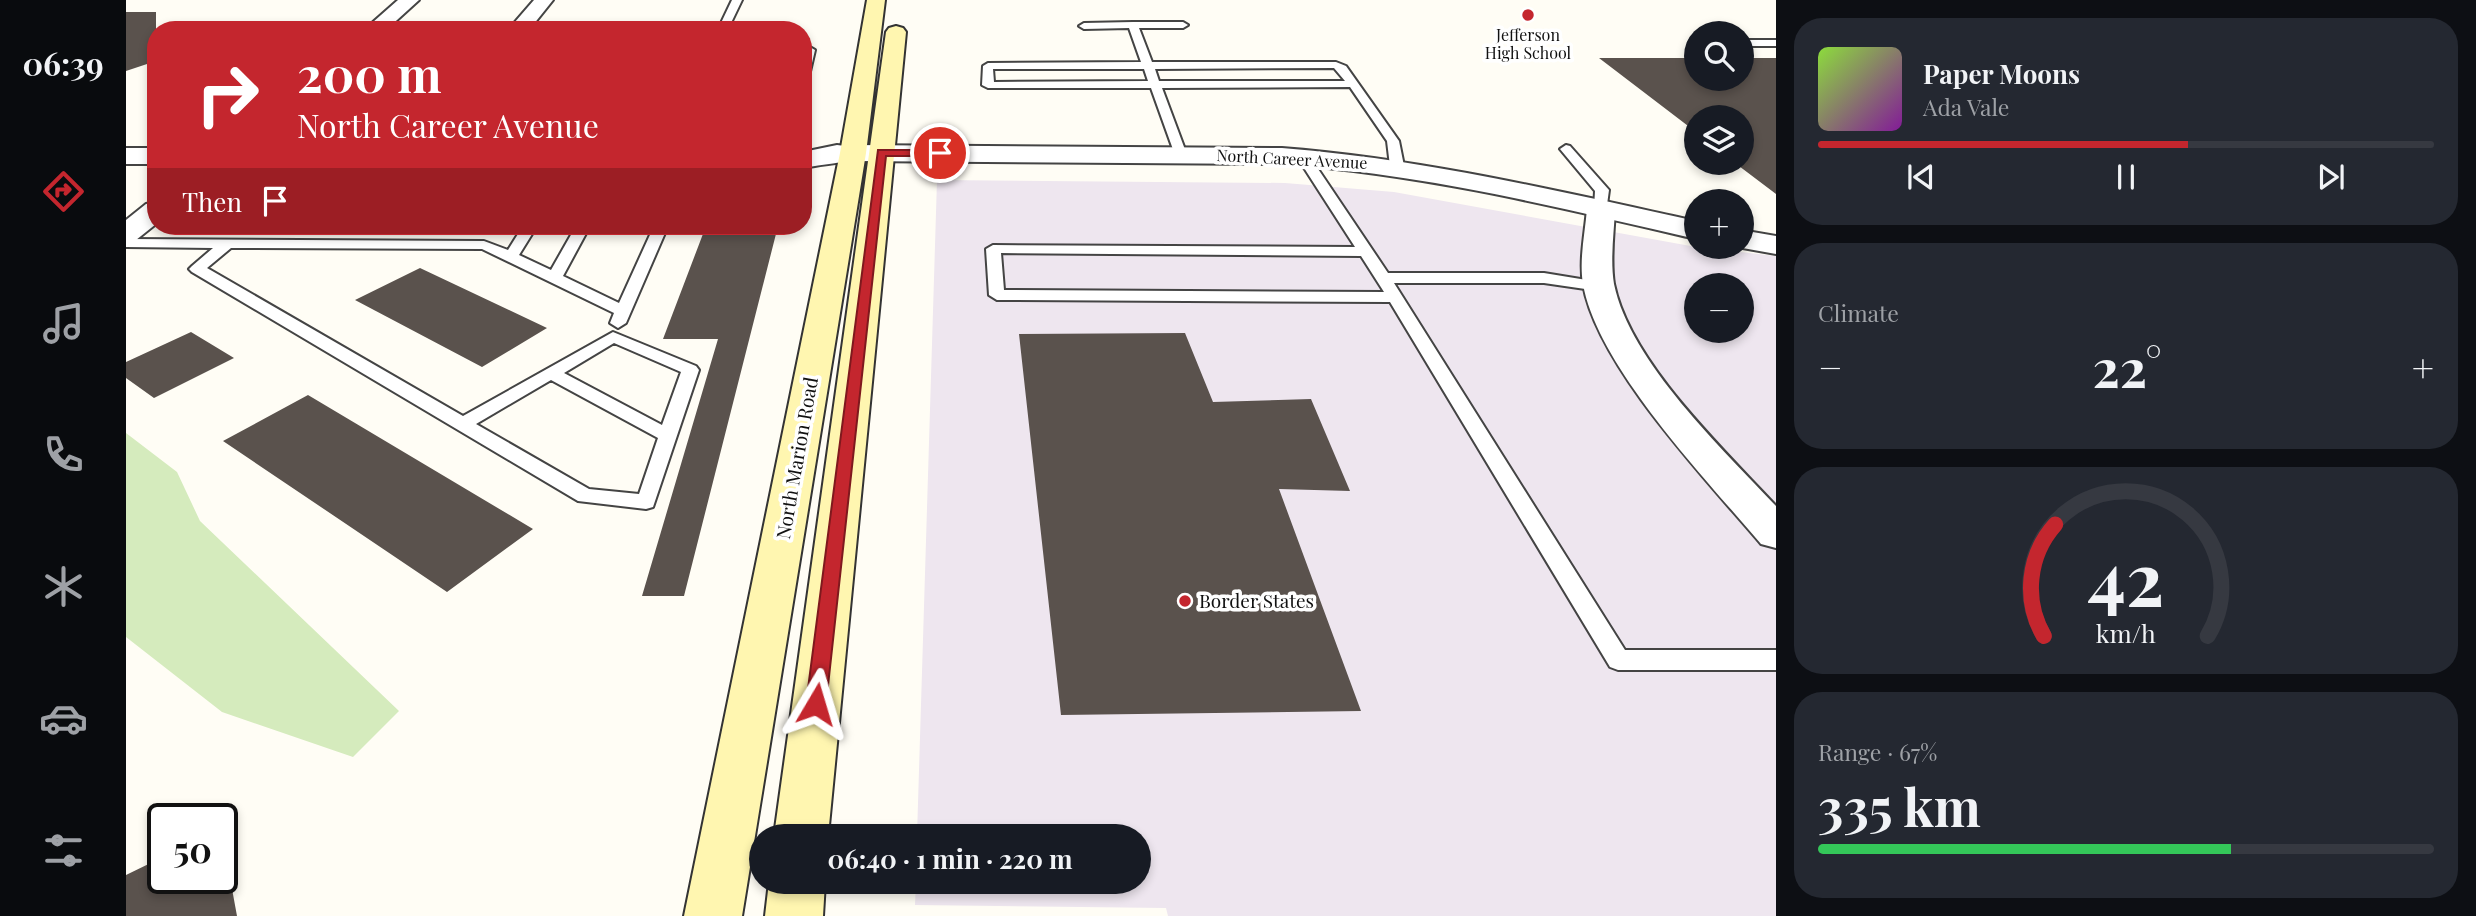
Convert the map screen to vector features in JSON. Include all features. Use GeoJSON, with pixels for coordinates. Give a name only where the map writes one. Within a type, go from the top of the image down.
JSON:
{"type":"FeatureCollection","features":[{"type":"Feature","properties":{"kind":"main road","name":"North Marion Road"},"geometry":{"type":"LineString","coordinates":[[802,824],[857,152],[876,0]]}},
{"type":"Feature","properties":{"kind":"main road","name":"North Marion Road"},"geometry":{"type":"LineString","coordinates":[[713,916],[857,152],[899,13]]}},
{"type":"Feature","properties":{"kind":"main road"},"geometry":{"type":"LineString","coordinates":[[794,916],[796,894]]}},
{"type":"Feature","properties":{"kind":"street"},"geometry":{"type":"LineString","coordinates":[[385,21],[410,0]]}},
{"type":"Feature","properties":{"kind":"street"},"geometry":{"type":"LineString","coordinates":[[525,21],[544,0]]}},
{"type":"Feature","properties":{"kind":"street"},"geometry":{"type":"LineString","coordinates":[[812,145],[857,152]]}},
{"type":"Feature","properties":{"kind":"street"},"geometry":{"type":"LineString","coordinates":[[812,159],[857,152]]}},
{"type":"Feature","properties":{"kind":"street","name":"North Career Avenue"},"geometry":{"type":"LineString","coordinates":[[857,152],[1303,157],[1397,166],[1684,227]]}},
{"type":"Feature","properties":{"kind":"street"},"geometry":{"type":"LineString","coordinates":[[126,156],[147,156]]}},
{"type":"Feature","properties":{"kind":"street"},"geometry":{"type":"LineString","coordinates":[[1601,209],[1599,286],[1618,336],[1661,399],[1776,533]]}},
{"type":"Feature","properties":{"kind":"street"},"geometry":{"type":"LineString","coordinates":[[126,234],[147,217]]}},
{"type":"Feature","properties":{"kind":"street"},"geometry":{"type":"LineString","coordinates":[[1754,241],[1776,245]]}},
{"type":"Feature","properties":{"kind":"lane"},"geometry":{"type":"LineString","coordinates":[[727,21],[737,0]]}},
{"type":"Feature","properties":{"kind":"lane"},"geometry":{"type":"LineString","coordinates":[[1133,25],[1181,155]]}},
{"type":"Feature","properties":{"kind":"lane"},"geometry":{"type":"LineString","coordinates":[[1084,26],[1183,25]]}},
{"type":"Feature","properties":{"kind":"lane"},"geometry":{"type":"LineString","coordinates":[[1754,43],[1776,43]]}},
{"type":"Feature","properties":{"kind":"lane"},"geometry":{"type":"LineString","coordinates":[[1353,84],[988,85],[988,66],[1336,65],[1342,68],[1393,141],[1397,166]]}},
{"type":"Feature","properties":{"kind":"lane"},"geometry":{"type":"LineString","coordinates":[[1566,149],[1602,190],[1601,209]]}},
{"type":"Feature","properties":{"kind":"lane"},"geometry":{"type":"LineString","coordinates":[[1303,157],[1383,278],[1618,660],[1776,660]]}},
{"type":"Feature","properties":{"kind":"lane"},"geometry":{"type":"LineString","coordinates":[[511,257],[524,235]]}},
{"type":"Feature","properties":{"kind":"lane"},"geometry":{"type":"LineString","coordinates":[[554,278],[578,235]]}},
{"type":"Feature","properties":{"kind":"lane"},"geometry":{"type":"LineString","coordinates":[[463,424],[613,337],[657,235]]}},
{"type":"Feature","properties":{"kind":"lane"},"geometry":{"type":"LineString","coordinates":[[126,243],[484,245],[622,311]]}},
{"type":"Feature","properties":{"kind":"lane"},"geometry":{"type":"LineString","coordinates":[[228,243],[197,269],[585,496],[646,502],[690,370],[613,337]]}},
{"type":"Feature","properties":{"kind":"lane"},"geometry":{"type":"LineString","coordinates":[[1366,252],[993,249],[997,295],[1394,297]]}},
{"type":"Feature","properties":{"kind":"lane"},"geometry":{"type":"LineString","coordinates":[[1383,278],[1544,278],[1599,286]]}},
{"type":"Feature","properties":{"kind":"lane"},"geometry":{"type":"LineString","coordinates":[[551,373],[668,436]]}},
{"type":"Feature","properties":{"kind":"shaded area"},"geometry":{"type":"Polygon","coordinates":[[[937,180],[1285,183],[1394,192],[1684,245],[1684,259],[1754,259],[1754,254],[1776,256],[1776,916],[1168,916],[1166,908],[915,905],[915,894],[1151,894],[1151,824],[917,824],[937,180]]]}},
{"type":"Feature","properties":{"kind":"green space"},"geometry":{"type":"Polygon","coordinates":[[[126,433],[177,472],[200,521],[399,711],[353,757],[222,712],[126,637],[126,433]]]}},
{"type":"Feature","properties":{"kind":"building"},"geometry":{"type":"Polygon","coordinates":[[[126,12],[156,12],[156,21],[147,21],[147,64],[126,71],[126,12]]]}},
{"type":"Feature","properties":{"kind":"building"},"geometry":{"type":"Polygon","coordinates":[[[1599,58],[1684,58],[1684,91],[1754,91],[1754,58],[1776,58],[1776,194],[1751,175],[1754,175],[1754,105],[1684,105],[1684,123],[1599,58]]]}},
{"type":"Feature","properties":{"kind":"building"},"geometry":{"type":"Polygon","coordinates":[[[703,235],[776,235],[684,596],[642,596],[718,339],[663,339],[703,235]]]}},
{"type":"Feature","properties":{"kind":"building"},"geometry":{"type":"Polygon","coordinates":[[[420,268],[547,328],[482,367],[355,300],[420,268]]]}},
{"type":"Feature","properties":{"kind":"building"},"geometry":{"type":"Polygon","coordinates":[[[191,332],[234,358],[154,398],[126,378],[126,362],[191,332]]]}},
{"type":"Feature","properties":{"kind":"building","name":"Border States"},"geometry":{"type":"Polygon","coordinates":[[[1185,333],[1213,402],[1311,399],[1350,491],[1279,489],[1361,711],[1061,715],[1019,334],[1185,333]]]}},
{"type":"Feature","properties":{"kind":"building"},"geometry":{"type":"Polygon","coordinates":[[[308,395],[533,529],[447,592],[223,441],[308,395]]]}},
{"type":"Feature","properties":{"kind":"building"},"geometry":{"type":"Polygon","coordinates":[[[147,865],[147,894],[233,894],[237,916],[126,916],[126,875],[147,865]]]}},
{"type":"Feature","properties":{"kind":"place","name":"Jefferson High School"},"geometry":{"type":"Point","coordinates":[1528,15]}},
{"type":"Feature","properties":{"kind":"place","name":"Border States"},"geometry":{"type":"Point","coordinates":[1185,601]}},
{"type":"Feature","properties":{"kind":"route"},"geometry":{"type":"LineString","coordinates":[[816,704],[862,334],[881,152],[940,153]]}}]}
